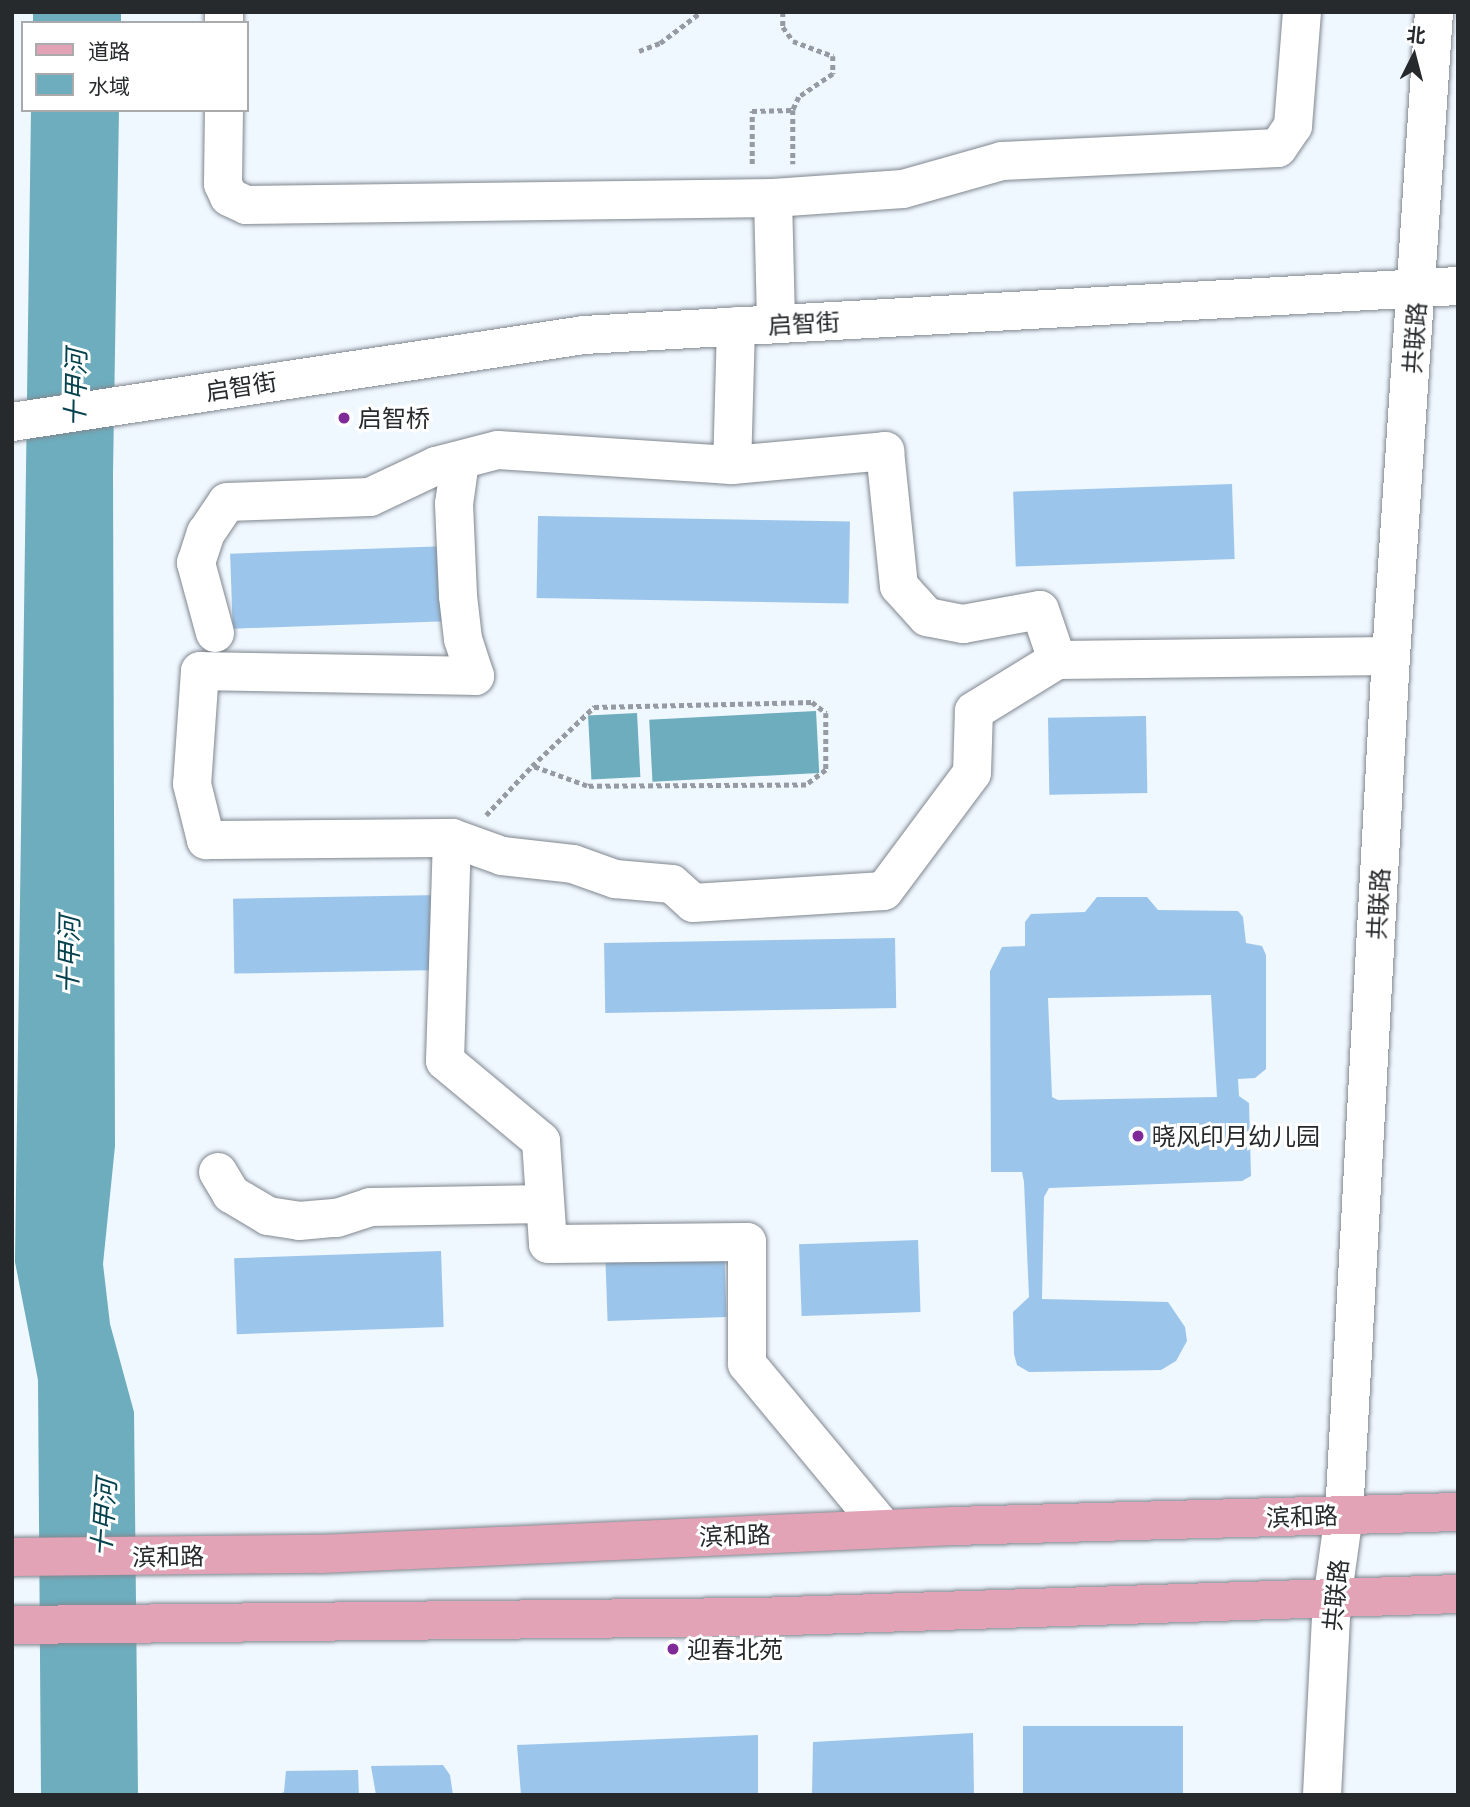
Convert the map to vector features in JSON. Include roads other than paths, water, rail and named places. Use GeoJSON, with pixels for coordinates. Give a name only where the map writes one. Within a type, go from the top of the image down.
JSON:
{"type":"FeatureCollection","features":[{"type":"Feature","properties":{"kind":"main road","name":"滨和路"},"geometry":{"type":"LineString","coordinates":[[12,1558],[320,1554],[884,1529],[1458,1512]]}},
{"type":"Feature","properties":{"kind":"main road"},"geometry":{"type":"LineString","coordinates":[[12,1625],[757,1617],[1458,1594]]}},
{"type":"Feature","properties":{"kind":"street"},"geometry":{"type":"LineString","coordinates":[[224,112],[223,184],[229,197],[246,205],[772,179],[903,189],[1002,161],[1278,148],[1293,126],[1303,12]]}},
{"type":"Feature","properties":{"kind":"street","name":"共联路"},"geometry":{"type":"LineString","coordinates":[[1322,1795],[1332,1600],[1344,1515],[1391,656],[1434,12]]}},
{"type":"Feature","properties":{"kind":"street"},"geometry":{"type":"LineString","coordinates":[[772,179],[776,324]]}},
{"type":"Feature","properties":{"kind":"street","name":"启智街"},"geometry":{"type":"LineString","coordinates":[[12,422],[584,335],[1458,286]]}},
{"type":"Feature","properties":{"kind":"street"},"geometry":{"type":"LineString","coordinates":[[732,465],[736,326]]}},
{"type":"Feature","properties":{"kind":"street"},"geometry":{"type":"LineString","coordinates":[[215,633],[196,563],[206,533],[227,502],[370,497],[436,466],[498,450],[732,465],[884,450],[899,586],[927,617],[962,624],[1040,610],[1057,660]]}},
{"type":"Feature","properties":{"kind":"street"},"geometry":{"type":"LineString","coordinates":[[460,461],[454,504],[458,596],[463,639],[475,676],[200,671],[192,784],[206,840],[457,840],[502,856],[573,864],[615,880],[672,884],[693,903],[884,891],[972,773],[974,710],[1057,660],[1391,656]]}},
{"type":"Feature","properties":{"kind":"street"},"geometry":{"type":"LineString","coordinates":[[457,840],[445,1061],[541,1141],[548,1244],[747,1242],[747,1364],[884,1529]]}},
{"type":"Feature","properties":{"kind":"street"},"geometry":{"type":"LineString","coordinates":[[218,1172],[232,1194],[268,1216],[299,1221],[337,1218],[370,1207],[545,1204]]}},
{"type":"Feature","properties":{"kind":"water"},"geometry":{"type":"Polygon","coordinates":[[[33,12],[121,12],[121,21],[33,21],[33,12]]]}},
{"type":"Feature","properties":{"kind":"water","name":"十甲河"},"geometry":{"type":"Polygon","coordinates":[[[31,112],[119,112],[113,472],[115,1146],[103,1264],[110,1324],[134,1412],[138,1795],[41,1795],[38,1380],[15,1262],[31,112]]]}},
{"type":"Feature","properties":{"kind":"water"},"geometry":{"type":"Polygon","coordinates":[[[816,711],[819,773],[652,782],[649,720],[816,711]]]}},
{"type":"Feature","properties":{"kind":"water"},"geometry":{"type":"Polygon","coordinates":[[[637,713],[640,777],[591,779],[588,716],[637,713]]]}},
{"type":"Feature","properties":{"kind":"place","name":"启智桥"},"geometry":{"type":"Point","coordinates":[344,418]}},
{"type":"Feature","properties":{"kind":"place","name":"晓风印月幼儿园"},"geometry":{"type":"Point","coordinates":[1138,1136]}},
{"type":"Feature","properties":{"kind":"place","name":"迎春北苑"},"geometry":{"type":"Point","coordinates":[673,1649]}}]}
